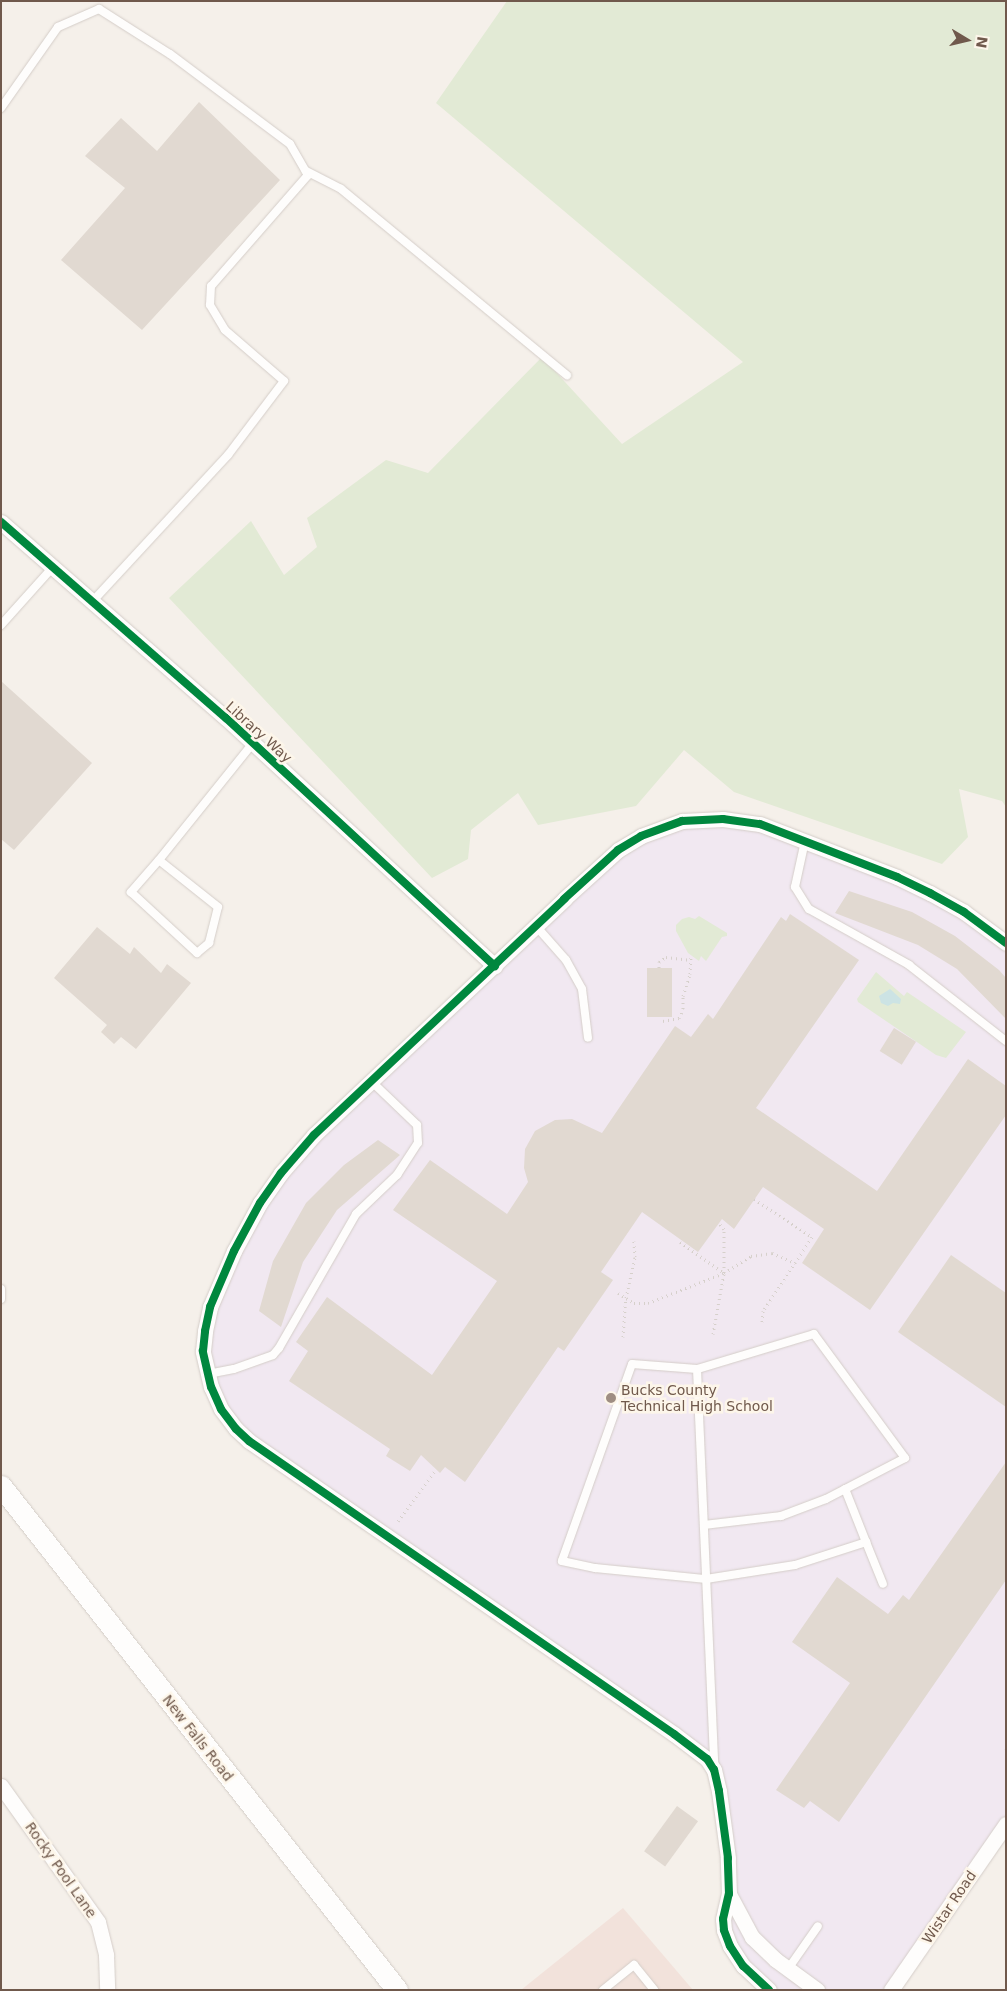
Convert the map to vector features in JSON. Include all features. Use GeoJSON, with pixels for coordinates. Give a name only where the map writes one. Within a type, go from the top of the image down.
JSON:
{"type":"FeatureCollection","features":[{"type":"Feature","properties":{"kind":"main road","name":"New Falls Road"},"geometry":{"type":"LineString","coordinates":[[1,1486],[393,1988]]}},
{"type":"Feature","properties":{"kind":"street","name":"Library Way"},"geometry":{"type":"LineString","coordinates":[[1,522],[253,743],[495,966]]}},
{"type":"Feature","properties":{"kind":"street"},"geometry":{"type":"LineString","coordinates":[[770,1990],[743,1966],[730,1946],[722,1919],[728,1894],[728,1858],[714,1770],[707,1759],[674,1734],[249,1441],[236,1429],[221,1409],[208,1374],[204,1351],[205,1331],[210,1307],[234,1252],[260,1203],[281,1173],[314,1135],[618,850],[658,828],[682,821],[723,819],[745,821],[805,841],[897,877],[930,893],[964,912],[1006,944]]}},
{"type":"Feature","properties":{"kind":"street","name":"Rocky Pool Lane"},"geometry":{"type":"LineString","coordinates":[[1,1786],[98,1922],[106,1955],[107,1990]]}},
{"type":"Feature","properties":{"kind":"street","name":"Wistar Road"},"geometry":{"type":"LineString","coordinates":[[891,1990],[1006,1824]]}},
{"type":"Feature","properties":{"kind":"street"},"geometry":{"type":"LineString","coordinates":[[728,1894],[752,1937],[788,1969],[817,1990]]}},
{"type":"Feature","properties":{"kind":"lane"},"geometry":{"type":"LineString","coordinates":[[1,108],[58,27],[98,5],[170,54],[290,144],[308,175],[211,286],[210,305],[225,330],[284,381],[228,455],[92,602]]}},
{"type":"Feature","properties":{"kind":"lane"},"geometry":{"type":"LineString","coordinates":[[306,171],[341,189],[566,375]]}},
{"type":"Feature","properties":{"kind":"lane"},"geometry":{"type":"LineString","coordinates":[[1,625],[53,567]]}},
{"type":"Feature","properties":{"kind":"lane"},"geometry":{"type":"LineString","coordinates":[[159,860],[218,907],[209,943],[197,953],[131,892],[253,743]]}},
{"type":"Feature","properties":{"kind":"lane"},"geometry":{"type":"LineString","coordinates":[[805,841],[795,887],[809,909],[909,964],[1006,1042]]}},
{"type":"Feature","properties":{"kind":"lane"},"geometry":{"type":"LineString","coordinates":[[536,926],[566,960],[582,989],[588,1038]]}},
{"type":"Feature","properties":{"kind":"lane"},"geometry":{"type":"LineString","coordinates":[[208,1374],[234,1369],[273,1355],[279,1348],[356,1214],[398,1175],[418,1144],[417,1125],[372,1082]]}},
{"type":"Feature","properties":{"kind":"lane"},"geometry":{"type":"LineString","coordinates":[[1,1289],[1,1299]]}},
{"type":"Feature","properties":{"kind":"lane"},"geometry":{"type":"LineString","coordinates":[[704,1525],[780,1516],[826,1499],[905,1458],[814,1334],[697,1369],[632,1364],[562,1561],[595,1568],[706,1579],[795,1565],[866,1542]]}},
{"type":"Feature","properties":{"kind":"lane"},"geometry":{"type":"LineString","coordinates":[[697,1369],[714,1770]]}},
{"type":"Feature","properties":{"kind":"lane"},"geometry":{"type":"LineString","coordinates":[[845,1489],[883,1584]]}},
{"type":"Feature","properties":{"kind":"lane"},"geometry":{"type":"LineString","coordinates":[[788,1969],[818,1926]]}},
{"type":"Feature","properties":{"kind":"lane"},"geometry":{"type":"LineString","coordinates":[[603,1990],[634,1965],[654,1990]]}},
{"type":"Feature","properties":{"kind":"path"},"geometry":{"type":"LineString","coordinates":[[659,968],[659,962],[666,957],[691,958],[690,974],[683,996],[683,1009],[679,1018],[663,1022]]}},
{"type":"Feature","properties":{"kind":"path"},"geometry":{"type":"LineString","coordinates":[[754,1199],[812,1237],[763,1311],[762,1322]]}},
{"type":"Feature","properties":{"kind":"path"},"geometry":{"type":"LineString","coordinates":[[713,1334],[724,1273],[724,1229],[719,1223]]}},
{"type":"Feature","properties":{"kind":"path"},"geometry":{"type":"LineString","coordinates":[[623,1337],[626,1298],[635,1257],[634,1241]]}},
{"type":"Feature","properties":{"kind":"path"},"geometry":{"type":"LineString","coordinates":[[680,1242],[724,1273]]}},
{"type":"Feature","properties":{"kind":"path"},"geometry":{"type":"LineString","coordinates":[[618,1293],[640,1304],[648,1303],[724,1273],[751,1256],[758,1254],[772,1254],[795,1263]]}},
{"type":"Feature","properties":{"kind":"path"},"geometry":{"type":"LineString","coordinates":[[398,1521],[436,1469]]}},
{"type":"Feature","properties":{"kind":"shaded area","name":"Bucks County Technical High School"},"geometry":{"type":"Polygon","coordinates":[[[723,819],[897,877],[1006,943],[1006,1826],[891,1990],[769,1990],[743,1966],[724,1907],[714,1770],[249,1441],[208,1376],[210,1307],[281,1173],[641,836],[723,819]]]}},
{"type":"Feature","properties":{"kind":"shaded area"},"geometry":{"type":"Polygon","coordinates":[[[890,989],[901,999],[900,1004],[893,1003],[888,1006],[881,1003],[879,996],[890,989]]]}},
{"type":"Feature","properties":{"kind":"shaded area"},"geometry":{"type":"Polygon","coordinates":[[[623,1908],[693,1990],[521,1990],[623,1908]]]}},
{"type":"Feature","properties":{"kind":"green space"},"geometry":{"type":"Polygon","coordinates":[[[507,1],[1006,1],[1006,807],[1002,801],[959,789],[968,837],[942,864],[734,792],[684,750],[636,806],[538,825],[518,793],[471,830],[468,859],[432,878],[169,598],[251,521],[284,575],[317,547],[307,518],[386,460],[428,473],[542,357],[622,444],[743,362],[436,103],[507,1]]]}},
{"type":"Feature","properties":{"kind":"green space"},"geometry":{"type":"Polygon","coordinates":[[[699,916],[727,933],[727,936],[722,937],[706,961],[701,956],[699,961],[688,953],[676,931],[676,925],[682,919],[689,917],[695,919],[699,916]]]}},
{"type":"Feature","properties":{"kind":"green space"},"geometry":{"type":"Polygon","coordinates":[[[876,972],[904,996],[907,992],[966,1032],[946,1058],[936,1055],[858,1002],[857,999],[876,972]]]}},
{"type":"Feature","properties":{"kind":"building"},"geometry":{"type":"Polygon","coordinates":[[[199,102],[280,180],[142,330],[61,260],[125,188],[85,156],[121,118],[157,151],[199,102]]]}},
{"type":"Feature","properties":{"kind":"building"},"geometry":{"type":"Polygon","coordinates":[[[1,681],[92,763],[14,850],[1,839],[1,681]]]}},
{"type":"Feature","properties":{"kind":"building"},"geometry":{"type":"Polygon","coordinates":[[[849,891],[912,912],[955,936],[999,970],[1006,978],[1006,1019],[957,969],[918,945],[835,913],[849,891]]]}},
{"type":"Feature","properties":{"kind":"building"},"geometry":{"type":"Polygon","coordinates":[[[790,914],[859,960],[756,1108],[877,1191],[968,1059],[1006,1086],[1006,1115],[870,1310],[802,1263],[824,1229],[763,1187],[734,1229],[722,1219],[698,1252],[642,1212],[601,1272],[613,1280],[564,1351],[558,1347],[465,1482],[445,1467],[440,1473],[421,1455],[410,1471],[386,1456],[390,1449],[289,1381],[308,1351],[296,1342],[327,1297],[432,1375],[497,1281],[393,1210],[430,1160],[507,1214],[528,1182],[524,1168],[525,1149],[535,1131],[555,1120],[572,1119],[602,1133],[675,1026],[691,1037],[708,1014],[713,1019],[781,917],[786,921],[790,914]]]}},
{"type":"Feature","properties":{"kind":"building"},"geometry":{"type":"Polygon","coordinates":[[[97,927],[130,954],[134,947],[161,973],[167,964],[191,983],[136,1049],[121,1037],[114,1044],[101,1032],[107,1025],[54,978],[97,927]]]}},
{"type":"Feature","properties":{"kind":"building"},"geometry":{"type":"Polygon","coordinates":[[[647,968],[672,968],[672,1017],[647,1017],[647,968]]]}},
{"type":"Feature","properties":{"kind":"building"},"geometry":{"type":"Polygon","coordinates":[[[894,1028],[916,1042],[902,1065],[880,1051],[894,1028]]]}},
{"type":"Feature","properties":{"kind":"building"},"geometry":{"type":"Polygon","coordinates":[[[378,1140],[400,1155],[337,1210],[303,1262],[281,1327],[259,1311],[273,1261],[306,1203],[344,1165],[378,1140]]]}},
{"type":"Feature","properties":{"kind":"building"},"geometry":{"type":"Polygon","coordinates":[[[951,1255],[1006,1293],[1006,1407],[898,1332],[951,1255]]]}},
{"type":"Feature","properties":{"kind":"building"},"geometry":{"type":"Polygon","coordinates":[[[1006,1462],[1006,1580],[839,1822],[810,1801],[804,1808],[776,1790],[850,1683],[792,1642],[837,1577],[888,1614],[903,1595],[909,1600],[1006,1462]]]}},
{"type":"Feature","properties":{"kind":"building"},"geometry":{"type":"Polygon","coordinates":[[[677,1806],[698,1821],[665,1867],[644,1851],[677,1806]]]}},
{"type":"Feature","properties":{"kind":"cycle path"},"geometry":{"type":"LineString","coordinates":[[1,522],[226,718],[495,966]]}},
{"type":"Feature","properties":{"kind":"cycle path"},"geometry":{"type":"LineString","coordinates":[[769,1990],[743,1966],[730,1946],[724,1930],[723,1919],[729,1894],[728,1858],[719,1791],[714,1770],[707,1759],[674,1734],[249,1441],[236,1429],[221,1409],[211,1387],[203,1351],[210,1307],[234,1251],[260,1203],[281,1173],[314,1135],[564,899],[618,850],[641,836],[682,821],[723,819],[760,824],[897,877],[964,912],[1006,943]]}},
{"type":"Feature","properties":{"kind":"place","name":"Bucks County Technical High School"},"geometry":{"type":"Point","coordinates":[611,1398]}}]}
